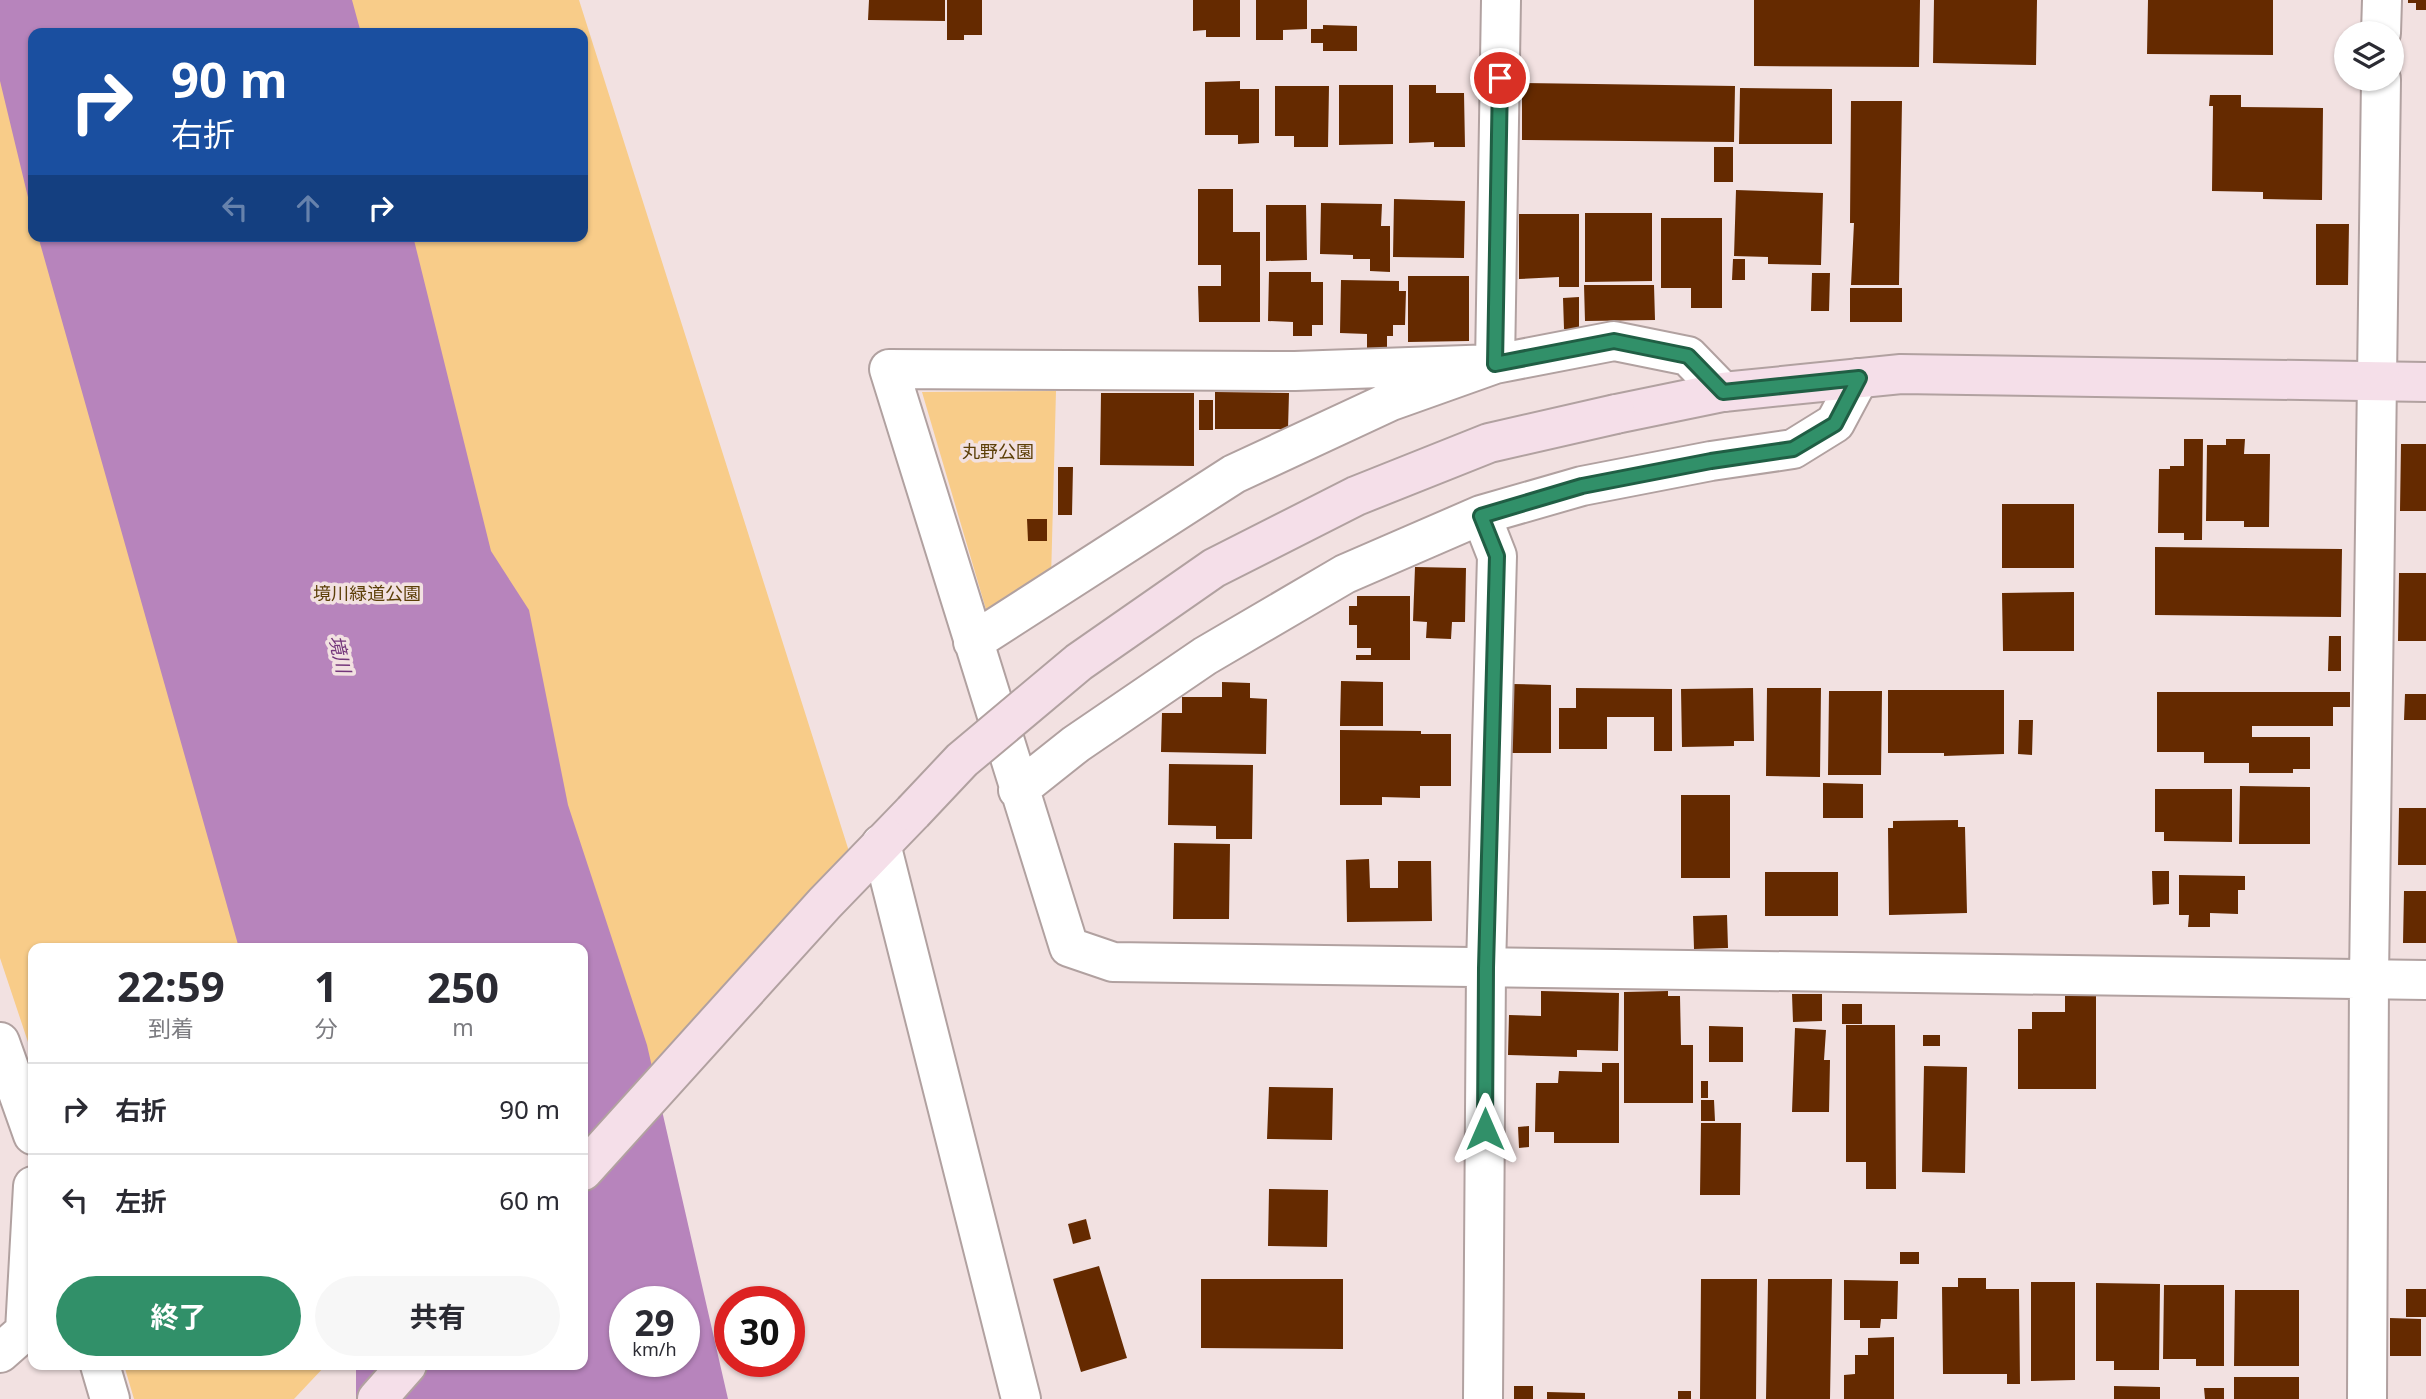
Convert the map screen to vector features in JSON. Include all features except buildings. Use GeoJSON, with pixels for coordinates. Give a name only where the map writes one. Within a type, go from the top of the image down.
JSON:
{"type":"FeatureCollection","features":[{"type":"Feature","properties":{"kind":"street"},"geometry":{"type":"LineString","coordinates":[[1495,364],[1501,0]]}},
{"type":"Feature","properties":{"kind":"street"},"geometry":{"type":"LineString","coordinates":[[2381,21],[2382,0]]}},
{"type":"Feature","properties":{"kind":"street"},"geometry":{"type":"LineString","coordinates":[[2367,1399],[2369,979],[2381,91]]}},
{"type":"Feature","properties":{"kind":"street"},"geometry":{"type":"LineString","coordinates":[[973,642],[1234,474],[1391,401],[1495,364],[1614,341],[1688,356],[1723,392]]}},
{"type":"Feature","properties":{"kind":"street"},"geometry":{"type":"LineString","coordinates":[[1495,364],[1295,371],[889,369],[1069,947],[1113,962],[2426,980]]}},
{"type":"Feature","properties":{"kind":"street"},"geometry":{"type":"LineString","coordinates":[[588,1165],[825,903],[962,760],[1079,662],[1214,568],[1356,496],[1489,443],[1723,392],[1901,374],[2426,382]]}},
{"type":"Feature","properties":{"kind":"street"},"geometry":{"type":"LineString","coordinates":[[1018,790],[1076,744],[1205,656],[1345,574],[1481,516],[1582,486],[1711,461],[1793,449],[1835,424],[1859,378]]}},
{"type":"Feature","properties":{"kind":"street"},"geometry":{"type":"LineString","coordinates":[[1481,516],[1497,556],[1486,968],[1483,1399]]}},
{"type":"Feature","properties":{"kind":"street"},"geometry":{"type":"LineString","coordinates":[[881,844],[1021,1399]]}},
{"type":"Feature","properties":{"kind":"street"},"geometry":{"type":"LineString","coordinates":[[0,1042],[28,1122]]}},
{"type":"Feature","properties":{"kind":"street"},"geometry":{"type":"LineString","coordinates":[[0,1353],[25,1331],[28,1277]]}},
{"type":"Feature","properties":{"kind":"street"},"geometry":{"type":"LineString","coordinates":[[101,1370],[110,1399]]}},
{"type":"Feature","properties":{"kind":"street"},"geometry":{"type":"LineString","coordinates":[[377,1399],[403,1370]]}},
{"type":"Feature","properties":{"kind":"green space","name":"境川緑道公園"},"geometry":{"type":"Polygon","coordinates":[[[0,0],[579,0],[588,28],[28,28],[28,242],[588,242],[588,28],[853,864],[663,1063],[588,1124],[588,943],[28,943],[28,1042],[0,958],[0,0]]]}},
{"type":"Feature","properties":{"kind":"green space","name":"丸野公園"},"geometry":{"type":"Polygon","coordinates":[[[1056,391],[1051,579],[990,623],[922,392],[1056,391]]]}},
{"type":"Feature","properties":{"kind":"green space"},"geometry":{"type":"Polygon","coordinates":[[[125,1370],[321,1370],[294,1399],[134,1399],[125,1370]]]}},
{"type":"Feature","properties":{"kind":"water"},"geometry":{"type":"Polygon","coordinates":[[[0,0],[352,0],[360,28],[28,28],[28,197],[0,81],[0,0]]]}},
{"type":"Feature","properties":{"kind":"water","name":"境川"},"geometry":{"type":"Polygon","coordinates":[[[40,242],[414,242],[491,551],[529,610],[568,805],[647,1045],[714,1338],[714,1377],[723,1377],[728,1399],[356,1399],[356,1370],[588,1370],[588,943],[238,943],[40,242]]]}},
{"type":"Feature","properties":{"kind":"route"},"geometry":{"type":"LineString","coordinates":[[1485,1129],[1486,968],[1497,556],[1481,516],[1582,486],[1711,461],[1793,449],[1835,424],[1859,378],[1723,392],[1688,356],[1614,341],[1495,364],[1500,78]]}}]}
